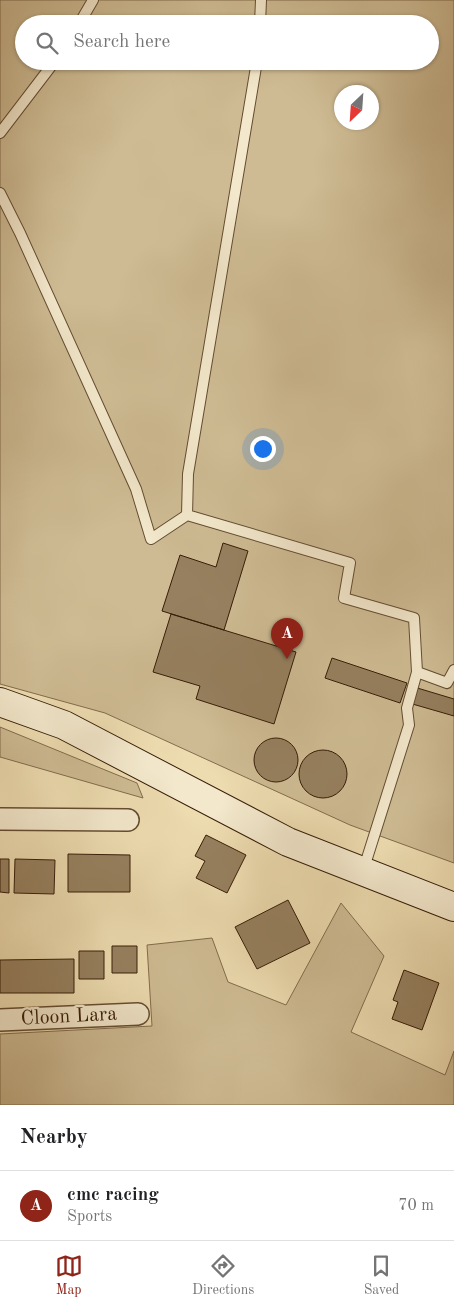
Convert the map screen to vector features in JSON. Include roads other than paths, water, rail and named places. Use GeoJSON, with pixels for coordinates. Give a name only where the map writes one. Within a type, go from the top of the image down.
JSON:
{"type":"FeatureCollection","features":[{"type":"Feature","properties":{"kind":"main road"},"geometry":{"type":"LineString","coordinates":[[0,702],[64,725],[288,842],[454,907]]}},
{"type":"Feature","properties":{"kind":"street"},"geometry":{"type":"LineString","coordinates":[[0,819],[128,820]]}},
{"type":"Feature","properties":{"kind":"street","name":"Cloon Lara"},"geometry":{"type":"LineString","coordinates":[[0,1020],[138,1014]]}},
{"type":"Feature","properties":{"kind":"lane"},"geometry":{"type":"LineString","coordinates":[[85,15],[94,0]]}},
{"type":"Feature","properties":{"kind":"lane"},"geometry":{"type":"LineString","coordinates":[[260,15],[261,0]]}},
{"type":"Feature","properties":{"kind":"lane"},"geometry":{"type":"LineString","coordinates":[[0,133],[48,70]]}},
{"type":"Feature","properties":{"kind":"lane"},"geometry":{"type":"LineString","coordinates":[[187,515],[188,474],[255,70]]}},
{"type":"Feature","properties":{"kind":"lane"},"geometry":{"type":"LineString","coordinates":[[0,193],[136,489],[151,539],[187,515]]}},
{"type":"Feature","properties":{"kind":"lane"},"geometry":{"type":"LineString","coordinates":[[187,515],[350,563],[344,598],[414,618],[417,672],[407,708],[410,725],[363,872]]}},
{"type":"Feature","properties":{"kind":"lane"},"geometry":{"type":"LineString","coordinates":[[417,672],[447,684],[454,670]]}},
{"type":"Feature","properties":{"kind":"place","name":"cmc racing"},"geometry":{"type":"Point","coordinates":[287,659]}}]}
